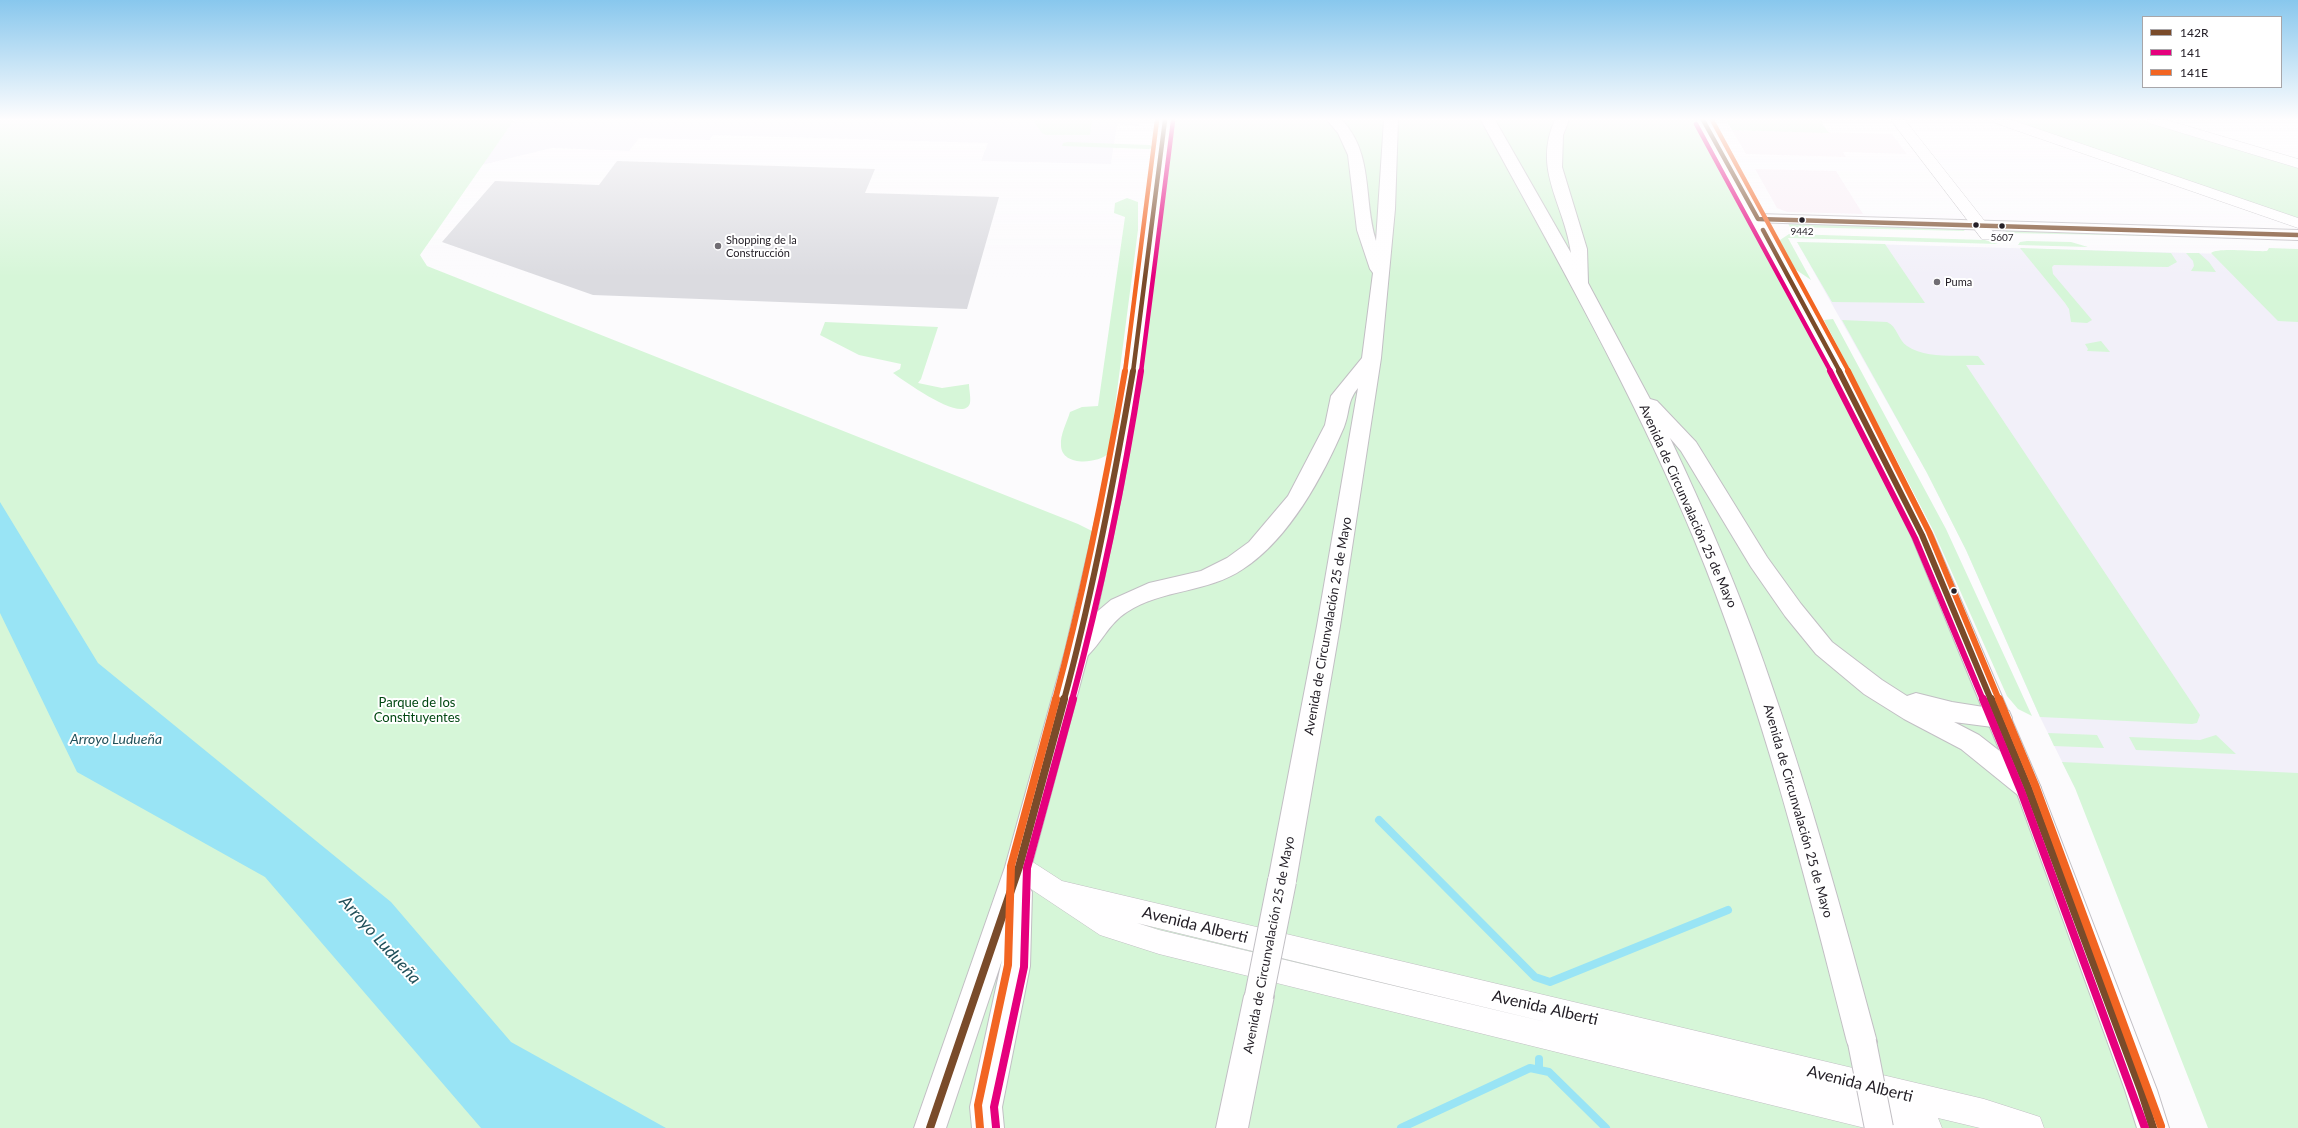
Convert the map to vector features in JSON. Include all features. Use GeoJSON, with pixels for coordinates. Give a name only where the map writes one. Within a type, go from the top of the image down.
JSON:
{"type":"FeatureCollection","features":[{"type":"Feature","properties":{"kind":"main road"},"geometry":{"type":"LineString","coordinates":[[930,1128],[1019,867],[1077,651],[1113,487],[1133,371],[1158,173]]}},
{"type":"Feature","properties":{"kind":"main road"},"geometry":{"type":"LineString","coordinates":[[1359,173],[1364,226],[1381,277]]}},
{"type":"Feature","properties":{"kind":"main road","name":"Avenida de Circunvalación 25 de Mayo"},"geometry":{"type":"LineString","coordinates":[[1232,1128],[1331,625],[1372,357],[1381,277],[1390,173]]}},
{"type":"Feature","properties":{"kind":"main road","name":"Avenida de Circunvalación 25 de Mayo"},"geometry":{"type":"LineString","coordinates":[[1517,173],[1636,390],[1692,510],[1733,608],[1769,711],[1822,890],[1862,1042],[1879,1128]]}},
{"type":"Feature","properties":{"kind":"main road"},"geometry":{"type":"LineString","coordinates":[[1556,173],[1562,200],[1579,246],[1581,287]]}},
{"type":"Feature","properties":{"kind":"main road"},"geometry":{"type":"LineString","coordinates":[[1732,173],[1835,362],[1922,535],[2000,718],[2028,788],[2138,1083],[2152,1128]]}},
{"type":"Feature","properties":{"kind":"main road"},"geometry":{"type":"LineString","coordinates":[[1761,224],[1984,231],[2298,245]]}},
{"type":"Feature","properties":{"kind":"main road"},"geometry":{"type":"LineString","coordinates":[[1984,231],[2298,235]]}},
{"type":"Feature","properties":{"kind":"main road"},"geometry":{"type":"LineString","coordinates":[[1077,651],[1100,622],[1119,606],[1157,588],[1207,578],[1235,564],[1257,547],[1296,500],[1314,468],[1334,425],[1341,396],[1372,357]]}},
{"type":"Feature","properties":{"kind":"main road"},"geometry":{"type":"LineString","coordinates":[[1636,390],[1689,447],[1759,562],[1793,610],[1824,648],[1873,687],[1913,712],[1970,742],[2028,788]]}},
{"type":"Feature","properties":{"kind":"main road"},"geometry":{"type":"LineString","coordinates":[[1873,687],[1931,707],[2000,718]]}},
{"type":"Feature","properties":{"kind":"main road"},"geometry":{"type":"LineString","coordinates":[[988,1128],[986,1106],[1016,966],[1019,867]]}},
{"type":"Feature","properties":{"kind":"street"},"geometry":{"type":"LineString","coordinates":[[1939,173],[1984,231]]}},
{"type":"Feature","properties":{"kind":"street"},"geometry":{"type":"LineString","coordinates":[[2152,173],[2298,223]]}},
{"type":"Feature","properties":{"kind":"street","name":"Avenida Alberti"},"geometry":{"type":"LineString","coordinates":[[1019,867],[1060,892],[1110,926],[1159,942],[1927,1128]]}},
{"type":"Feature","properties":{"kind":"street","name":"Avenida Alberti"},"geometry":{"type":"LineString","coordinates":[[1060,892],[1787,1066],[1984,1114],[2029,1128]]}},
{"type":"Feature","properties":{"kind":"shaded area"},"geometry":{"type":"Polygon","coordinates":[[[1757,173],[1837,173],[1863,214],[1787,212],[1777,208],[1757,173]]]}},
{"type":"Feature","properties":{"kind":"shaded area"},"geometry":{"type":"Polygon","coordinates":[[[1797,242],[2298,256],[2298,1103],[2075,788],[2040,717],[1966,550],[1927,473],[1797,242]]]}},
{"type":"Feature","properties":{"kind":"green space","name":"Parque de los Constituyentes"},"geometry":{"type":"Polygon","coordinates":[[[0,173],[477,173],[420,255],[427,266],[1078,524],[1102,536],[1157,173],[1732,173],[1786,270],[1922,535],[2153,1128],[0,1128],[0,173]]]}},
{"type":"Feature","properties":{"kind":"green space"},"geometry":{"type":"Polygon","coordinates":[[[2164,173],[2298,173],[2298,219],[2164,173]]]}},
{"type":"Feature","properties":{"kind":"green space"},"geometry":{"type":"Polygon","coordinates":[[[1127,198],[1138,202],[1138,230],[1109,453],[1104,457],[1089,461],[1073,460],[1067,457],[1063,452],[1061,445],[1062,437],[1070,412],[1082,407],[1098,406],[1125,217],[1114,213],[1115,203],[1127,198]]]}},
{"type":"Feature","properties":{"kind":"green space"},"geometry":{"type":"Polygon","coordinates":[[[1788,223],[1961,228],[1965,231],[1790,227],[1788,223]]]}},
{"type":"Feature","properties":{"kind":"green space"},"geometry":{"type":"Polygon","coordinates":[[[2004,229],[2154,235],[2156,236],[2007,233],[2004,229]]]}},
{"type":"Feature","properties":{"kind":"green space"},"geometry":{"type":"Polygon","coordinates":[[[1789,234],[1985,240],[1998,244],[1788,238],[1811,280],[1795,269],[1780,242],[1780,240],[1789,234]]]}},
{"type":"Feature","properties":{"kind":"green space"},"geometry":{"type":"Polygon","coordinates":[[[1797,242],[1885,244],[1925,303],[1832,302],[1797,242]]]}},
{"type":"Feature","properties":{"kind":"green space"},"geometry":{"type":"Polygon","coordinates":[[[2020,242],[2071,242],[2088,247],[2018,245],[2020,242]]]}},
{"type":"Feature","properties":{"kind":"green space"},"geometry":{"type":"Polygon","coordinates":[[[2020,248],[2171,253],[2177,262],[2168,267],[2054,265],[2052,267],[2053,274],[2092,320],[2087,323],[2071,322],[2069,309],[2065,303],[2020,248]]]}},
{"type":"Feature","properties":{"kind":"green space"},"geometry":{"type":"Polygon","coordinates":[[[2269,248],[2298,249],[2298,322],[2278,321],[2211,253],[2221,250],[2267,251],[2269,248]]]}},
{"type":"Feature","properties":{"kind":"green space"},"geometry":{"type":"Polygon","coordinates":[[[2186,253],[2199,253],[2209,262],[2216,272],[2191,271],[2194,266],[2193,261],[2186,253]]]}},
{"type":"Feature","properties":{"kind":"green space"},"geometry":{"type":"Polygon","coordinates":[[[1833,319],[1946,529],[2032,716],[2018,709],[2007,696],[1933,530],[1824,320],[1833,319]]]}},
{"type":"Feature","properties":{"kind":"green space"},"geometry":{"type":"Polygon","coordinates":[[[1842,320],[1887,322],[1893,327],[1901,340],[1907,346],[1923,353],[1941,356],[1978,356],[1985,365],[1966,365],[2200,715],[2197,723],[2040,717],[1966,550],[1927,473],[1842,320]]]}},
{"type":"Feature","properties":{"kind":"green space"},"geometry":{"type":"Polygon","coordinates":[[[825,322],[938,327],[921,379],[918,383],[942,388],[969,384],[970,403],[965,408],[957,409],[933,399],[893,373],[900,369],[901,364],[859,355],[820,335],[825,322]]]}},
{"type":"Feature","properties":{"kind":"green space"},"geometry":{"type":"Polygon","coordinates":[[[2101,341],[2110,352],[2087,351],[2088,349],[2085,344],[2101,341]]]}},
{"type":"Feature","properties":{"kind":"green space"},"geometry":{"type":"Polygon","coordinates":[[[2048,733],[2097,735],[2104,748],[2054,746],[2048,733]]]}},
{"type":"Feature","properties":{"kind":"green space"},"geometry":{"type":"Polygon","coordinates":[[[2216,735],[2236,754],[2136,750],[2129,737],[2200,740],[2216,735]]]}},
{"type":"Feature","properties":{"kind":"green space"},"geometry":{"type":"Polygon","coordinates":[[[2062,762],[2298,773],[2298,1128],[2208,1128],[2075,788],[2062,762]]]}},
{"type":"Feature","properties":{"kind":"water","name":"Arroyo Ludueña"},"geometry":{"type":"Polygon","coordinates":[[[0,502],[98,663],[391,902],[511,1042],[666,1128],[481,1128],[265,877],[77,772],[0,613],[0,502]]]}},
{"type":"Feature","properties":{"kind":"building","name":"Shopping de la Construcción"},"geometry":{"type":"Polygon","coordinates":[[[608,173],[873,173],[865,193],[999,197],[967,309],[593,295],[442,242],[495,181],[599,185],[608,173]]]}},
{"type":"Feature","properties":{"kind":"waterway"},"geometry":{"type":"LineString","coordinates":[[1379,820],[1535,977],[1550,982],[1728,910]]}},
{"type":"Feature","properties":{"kind":"waterway"},"geometry":{"type":"LineString","coordinates":[[1539,1059],[1539,1070]]}},
{"type":"Feature","properties":{"kind":"waterway"},"geometry":{"type":"LineString","coordinates":[[1401,1128],[1530,1068],[1539,1070]]}},
{"type":"Feature","properties":{"kind":"waterway"},"geometry":{"type":"LineString","coordinates":[[1539,1070],[1549,1072],[1606,1128]]}},
{"type":"Feature","properties":{"kind":"transit line","name":"141E"},"geometry":{"type":"LineString","coordinates":[[980,1128],[978,1105],[1008,965],[1011,866],[1069,649],[1105,485],[1125,370],[1150,173]]}},
{"type":"Feature","properties":{"kind":"transit line","name":"142R"},"geometry":{"type":"LineString","coordinates":[[930,1128],[1019,867],[1077,651],[1113,487],[1133,371],[1158,173]]}},
{"type":"Feature","properties":{"kind":"transit line","name":"141"},"geometry":{"type":"LineString","coordinates":[[996,1127],[994,1107],[1024,967],[1027,868],[1085,653],[1121,488],[1141,372],[1166,173]]}},
{"type":"Feature","properties":{"kind":"transit line","name":"141"},"geometry":{"type":"LineString","coordinates":[[1723,173],[1828,366],[1915,538],[2021,791],[2145,1128]]}},
{"type":"Feature","properties":{"kind":"transit line","name":"142R"},"geometry":{"type":"LineString","coordinates":[[1732,173],[1758,219],[2298,235]]}},
{"type":"Feature","properties":{"kind":"transit line","name":"141E"},"geometry":{"type":"LineString","coordinates":[[1741,173],[1842,358],[1929,532],[2035,785],[2148,1087],[2161,1126]]}},
{"type":"Feature","properties":{"kind":"transit line","name":"142R"},"geometry":{"type":"LineString","coordinates":[[1763,230],[1835,362],[1922,535],[2028,788],[2141,1090],[2153,1128]]}},
{"type":"Feature","properties":{"kind":"place","name":"9442"},"geometry":{"type":"Point","coordinates":[1802,220]}},
{"type":"Feature","properties":{"kind":"place","name":"5607"},"geometry":{"type":"Point","coordinates":[2002,226]}},
{"type":"Feature","properties":{"kind":"place","name":"Shopping de la Construcción"},"geometry":{"type":"Point","coordinates":[718,246]}},
{"type":"Feature","properties":{"kind":"place","name":"Puma"},"geometry":{"type":"Point","coordinates":[1937,282]}}]}
